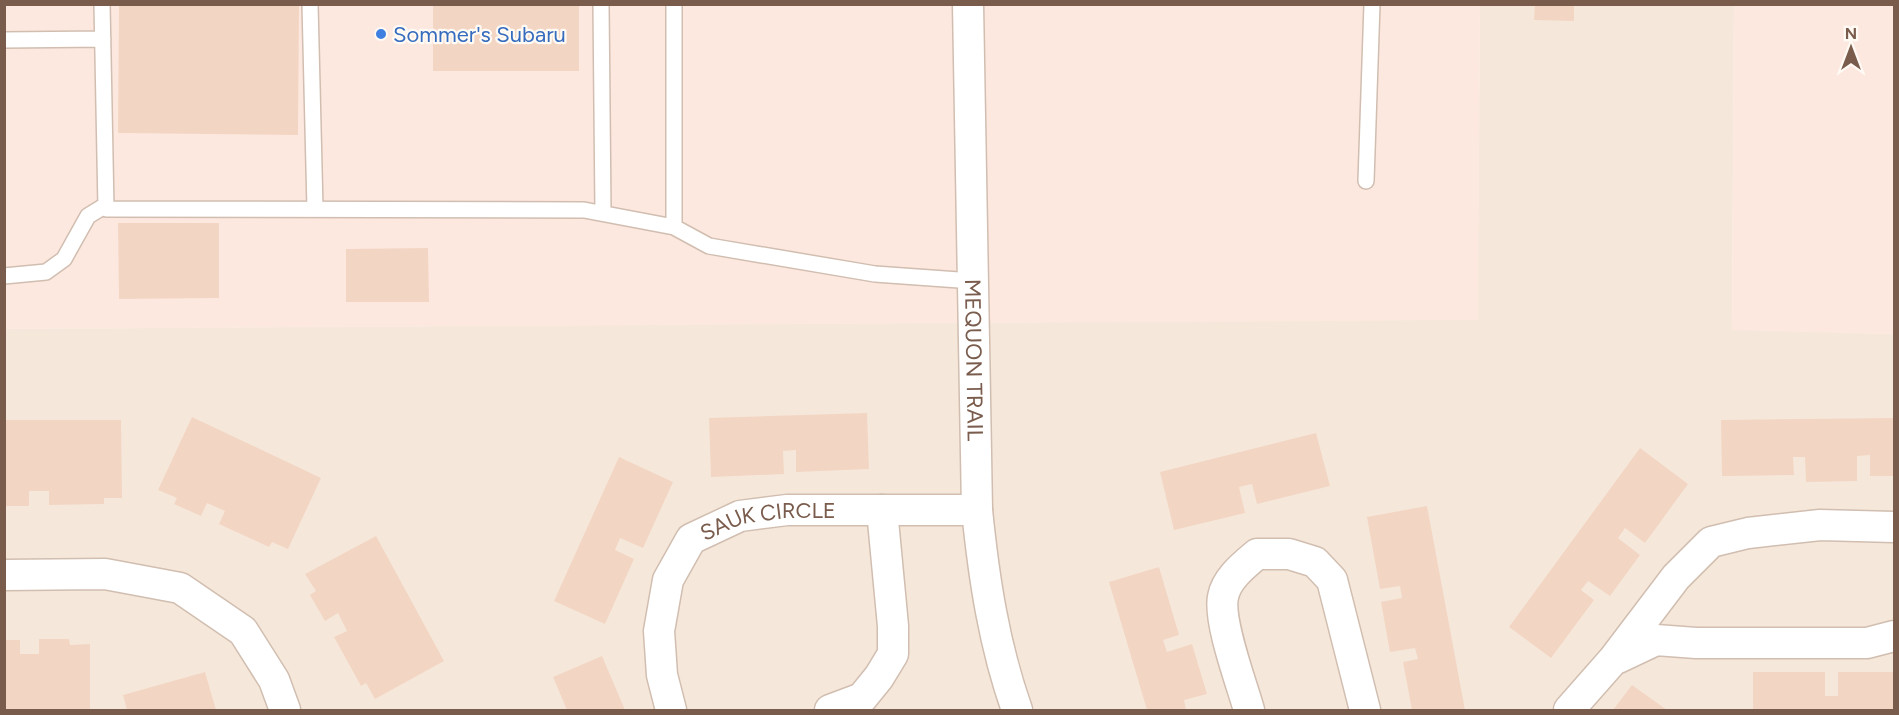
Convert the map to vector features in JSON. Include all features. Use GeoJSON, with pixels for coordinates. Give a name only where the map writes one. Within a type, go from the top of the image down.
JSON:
{"type":"FeatureCollection","features":[{"type":"Feature","properties":{"kind":"street","name":"MEQUON TRAIL"},"geometry":{"type":"LineString","coordinates":[[968,4],[977,510],[983,571],[1000,663],[1017,711]]}},
{"type":"Feature","properties":{"kind":"street","name":"SAUK CIRCLE"},"geometry":{"type":"LineString","coordinates":[[671,711],[662,675],[659,632],[668,580],[691,539],[740,516],[787,510],[977,510]]}},
{"type":"Feature","properties":{"kind":"street"},"geometry":{"type":"LineString","coordinates":[[830,711],[862,698],[893,654],[893,626],[882,510]]}},
{"type":"Feature","properties":{"kind":"street"},"geometry":{"type":"LineString","coordinates":[[1569,711],[1676,577],[1711,542],[1748,533],[1821,525],[1894,527]]}},
{"type":"Feature","properties":{"kind":"street"},"geometry":{"type":"LineString","coordinates":[[1249,711],[1226,629],[1223,597],[1237,571],[1257,554],[1289,554],[1315,562],[1332,580],[1365,711]]}},
{"type":"Feature","properties":{"kind":"street"},"geometry":{"type":"LineString","coordinates":[[4,574],[105,574],[180,588],[243,632],[274,680],[285,711]]}},
{"type":"Feature","properties":{"kind":"street"},"geometry":{"type":"LineString","coordinates":[[1612,660],[1656,640],[1696,643],[1867,643],[1894,636]]}},
{"type":"Feature","properties":{"kind":"lane"},"geometry":{"type":"LineString","coordinates":[[102,4],[106,209],[584,210],[675,228],[710,246],[875,274],[973,281]]}},
{"type":"Feature","properties":{"kind":"lane"},"geometry":{"type":"LineString","coordinates":[[310,4],[315,209]]}},
{"type":"Feature","properties":{"kind":"lane"},"geometry":{"type":"LineString","coordinates":[[601,4],[603,213]]}},
{"type":"Feature","properties":{"kind":"lane"},"geometry":{"type":"LineString","coordinates":[[675,4],[675,228]]}},
{"type":"Feature","properties":{"kind":"lane"},"geometry":{"type":"LineString","coordinates":[[1366,181],[1372,4]]}},
{"type":"Feature","properties":{"kind":"lane"},"geometry":{"type":"LineString","coordinates":[[4,40],[102,39]]}},
{"type":"Feature","properties":{"kind":"lane"},"geometry":{"type":"LineString","coordinates":[[4,276],[46,272],[64,259],[88,216],[106,205]]}},
{"type":"Feature","properties":{"kind":"shaded area"},"geometry":{"type":"Polygon","coordinates":[[[4,5],[1480,5],[1478,320],[5,329],[4,5]]]}},
{"type":"Feature","properties":{"kind":"shaded area"},"geometry":{"type":"Polygon","coordinates":[[[1480,5],[1734,5],[1732,329],[1894,334],[1894,710],[5,710],[4,329],[1477,319],[1480,5]]]}},
{"type":"Feature","properties":{"kind":"shaded area"},"geometry":{"type":"Polygon","coordinates":[[[1734,5],[1894,5],[1894,334],[1732,330],[1734,5]]]}},
{"type":"Feature","properties":{"kind":"building"},"geometry":{"type":"Polygon","coordinates":[[[119,4],[299,4],[298,135],[118,133],[119,4]]]}},
{"type":"Feature","properties":{"kind":"building"},"geometry":{"type":"Polygon","coordinates":[[[433,4],[579,4],[579,71],[433,71],[433,4]]]}},
{"type":"Feature","properties":{"kind":"building"},"geometry":{"type":"Polygon","coordinates":[[[1535,4],[1574,4],[1574,21],[1534,20],[1535,4]]]}},
{"type":"Feature","properties":{"kind":"building"},"geometry":{"type":"Polygon","coordinates":[[[118,223],[219,223],[219,298],[119,299],[118,223]]]}},
{"type":"Feature","properties":{"kind":"building"},"geometry":{"type":"Polygon","coordinates":[[[428,248],[429,302],[346,302],[346,249],[428,248]]]}},
{"type":"Feature","properties":{"kind":"building"},"geometry":{"type":"Polygon","coordinates":[[[867,413],[869,469],[796,472],[796,450],[783,451],[784,474],[711,477],[709,418],[867,413]]]}},
{"type":"Feature","properties":{"kind":"building"},"geometry":{"type":"Polygon","coordinates":[[[192,417],[321,478],[288,549],[272,542],[269,547],[219,524],[225,511],[207,503],[201,516],[174,504],[177,498],[158,490],[192,417]]]}},
{"type":"Feature","properties":{"kind":"building"},"geometry":{"type":"Polygon","coordinates":[[[1894,418],[1894,476],[1870,476],[1870,455],[1857,456],[1857,481],[1806,482],[1805,457],[1793,457],[1794,475],[1722,476],[1721,420],[1894,418]]]}},
{"type":"Feature","properties":{"kind":"building"},"geometry":{"type":"Polygon","coordinates":[[[4,420],[121,420],[122,498],[104,498],[104,504],[49,505],[49,491],[29,491],[29,506],[4,506],[4,420]]]}},
{"type":"Feature","properties":{"kind":"building"},"geometry":{"type":"Polygon","coordinates":[[[1316,433],[1330,486],[1257,504],[1252,484],[1239,487],[1245,513],[1174,530],[1160,472],[1316,433]]]}},
{"type":"Feature","properties":{"kind":"building"},"geometry":{"type":"Polygon","coordinates":[[[1640,448],[1688,484],[1645,543],[1625,528],[1618,538],[1640,555],[1610,596],[1588,581],[1581,590],[1594,600],[1551,658],[1509,627],[1640,448]]]}},
{"type":"Feature","properties":{"kind":"building"},"geometry":{"type":"Polygon","coordinates":[[[619,457],[673,482],[643,548],[620,538],[615,550],[634,559],[605,624],[554,601],[619,457]]]}},
{"type":"Feature","properties":{"kind":"building"},"geometry":{"type":"Polygon","coordinates":[[[1427,506],[1465,710],[1412,710],[1403,662],[1418,659],[1415,648],[1390,652],[1381,602],[1402,598],[1400,586],[1380,589],[1367,517],[1427,506]]]}},
{"type":"Feature","properties":{"kind":"building"},"geometry":{"type":"Polygon","coordinates":[[[376,536],[444,661],[375,699],[366,683],[361,686],[334,637],[347,631],[338,613],[325,621],[310,595],[316,591],[305,574],[376,536]]]}},
{"type":"Feature","properties":{"kind":"building"},"geometry":{"type":"Polygon","coordinates":[[[1159,567],[1179,635],[1163,640],[1167,652],[1192,644],[1207,694],[1184,700],[1186,710],[1147,710],[1109,582],[1159,567]]]}},
{"type":"Feature","properties":{"kind":"building"},"geometry":{"type":"Polygon","coordinates":[[[39,639],[69,639],[70,645],[90,644],[90,710],[4,710],[4,640],[20,640],[20,654],[39,654],[39,639]]]}},
{"type":"Feature","properties":{"kind":"building"},"geometry":{"type":"Polygon","coordinates":[[[602,656],[625,710],[567,710],[553,677],[602,656]]]}},
{"type":"Feature","properties":{"kind":"building"},"geometry":{"type":"Polygon","coordinates":[[[205,672],[216,710],[127,710],[123,695],[205,672]]]}},
{"type":"Feature","properties":{"kind":"building"},"geometry":{"type":"Polygon","coordinates":[[[1753,672],[1825,672],[1825,696],[1838,696],[1838,672],[1894,672],[1894,710],[1753,710],[1753,672]]]}},
{"type":"Feature","properties":{"kind":"building"},"geometry":{"type":"Polygon","coordinates":[[[1632,685],[1667,710],[1613,710],[1632,685]]]}},
{"type":"Feature","properties":{"kind":"place","name":"Sommer's Subaru"},"geometry":{"type":"Point","coordinates":[381,34]}}]}
